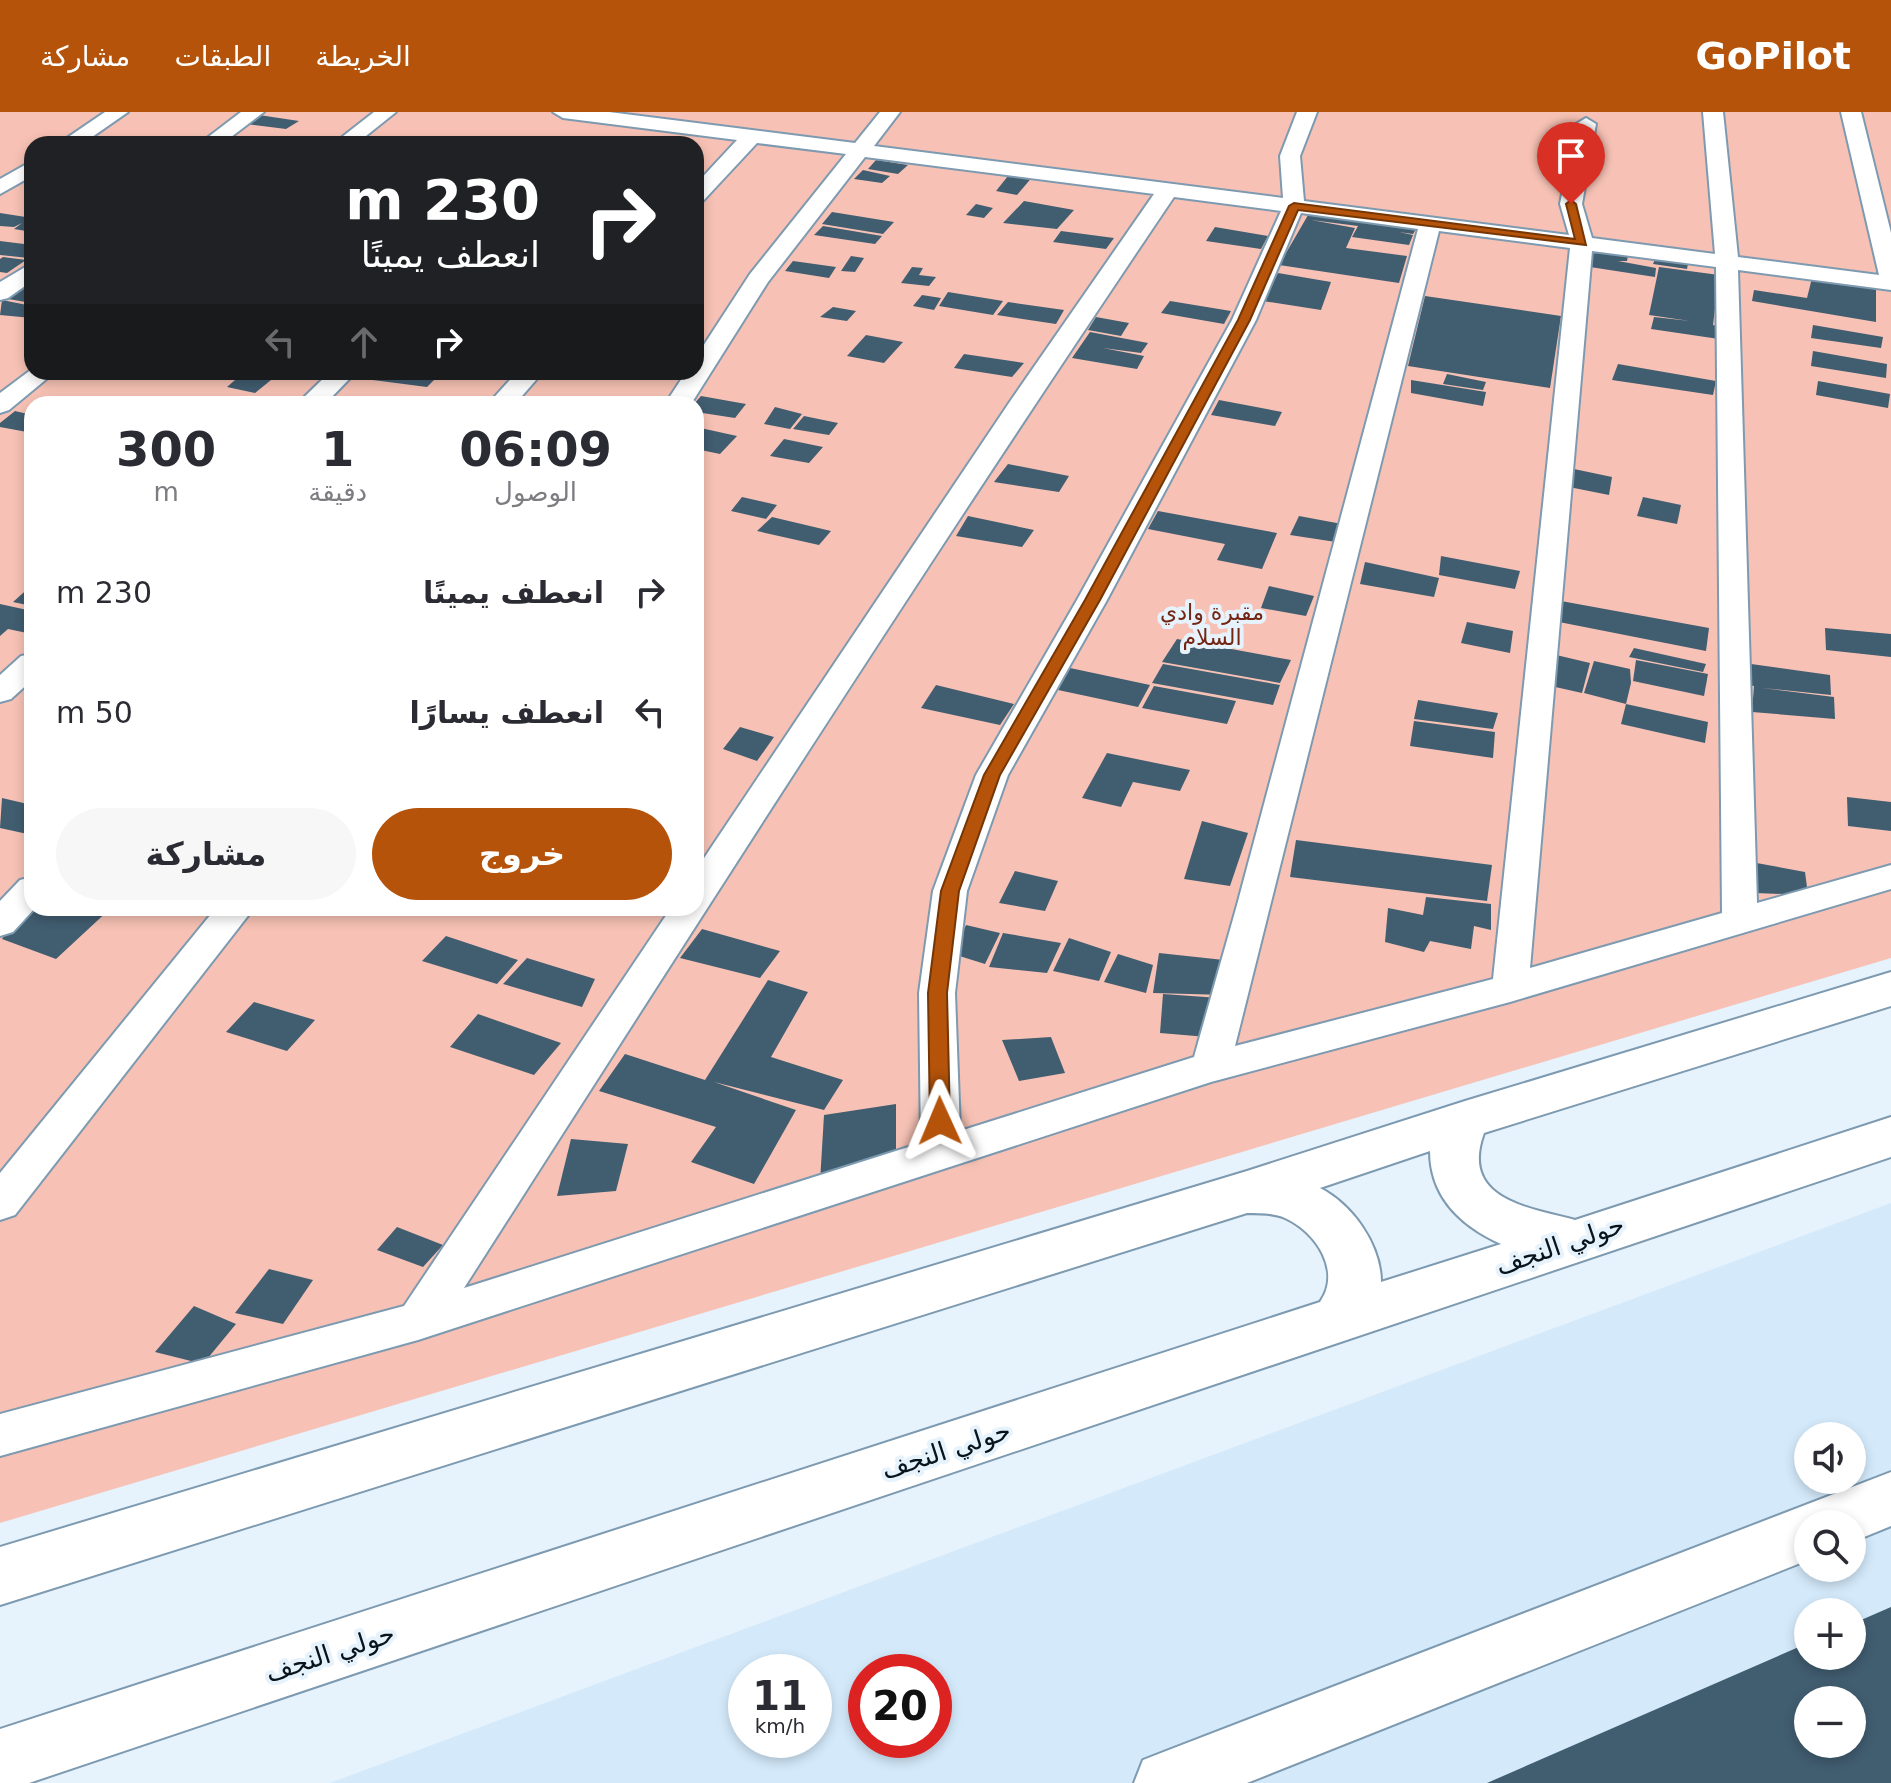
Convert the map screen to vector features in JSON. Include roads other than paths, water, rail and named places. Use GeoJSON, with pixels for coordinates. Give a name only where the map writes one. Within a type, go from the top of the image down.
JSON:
{"type":"FeatureCollection","features":[{"type":"Feature","properties":{"kind":"main road"},"geometry":{"type":"LineString","coordinates":[[0,1576],[1247,1192],[1465,1120],[1891,989]]}},
{"type":"Feature","properties":{"kind":"main road"},"geometry":{"type":"LineString","coordinates":[[1465,1120],[1454,1140],[1454,1163],[1463,1188],[1483,1210],[1520,1231],[1541,1238],[1573,1240]]}},
{"type":"Feature","properties":{"kind":"main road","name":"حولي النجف"},"geometry":{"type":"LineString","coordinates":[[0,1761],[1891,1137]]}},
{"type":"Feature","properties":{"kind":"main road"},"geometry":{"type":"LineString","coordinates":[[1247,1192],[1277,1194],[1307,1205],[1330,1223],[1348,1247],[1355,1273],[1351,1299],[1337,1322]]}},
{"type":"Feature","properties":{"kind":"main road"},"geometry":{"type":"LineString","coordinates":[[1863,1510],[1891,1499]]}},
{"type":"Feature","properties":{"kind":"main road"},"geometry":{"type":"LineString","coordinates":[[1166,1783],[1794,1537]]}},
{"type":"Feature","properties":{"kind":"lane"},"geometry":{"type":"LineString","coordinates":[[80,136],[118,112]]}},
{"type":"Feature","properties":{"kind":"lane"},"geometry":{"type":"LineString","coordinates":[[220,136],[254,112]]}},
{"type":"Feature","properties":{"kind":"lane"},"geometry":{"type":"LineString","coordinates":[[354,136],[386,112]]}},
{"type":"Feature","properties":{"kind":"lane"},"geometry":{"type":"LineString","coordinates":[[563,112],[1727,262],[1891,280],[1851,112]]}},
{"type":"Feature","properties":{"kind":"lane"},"geometry":{"type":"LineString","coordinates":[[704,363],[758,279],[890,112]]}},
{"type":"Feature","properties":{"kind":"lane"},"geometry":{"type":"LineString","coordinates":[[941,1153],[937,993],[950,891],[992,775],[1092,600],[1244,320],[1294,206],[1290,156],[1307,112]]}},
{"type":"Feature","properties":{"kind":"lane"},"geometry":{"type":"LineString","coordinates":[[1713,112],[1727,262],[1740,920]]}},
{"type":"Feature","properties":{"kind":"lane"},"geometry":{"type":"LineString","coordinates":[[598,136],[616,119]]}},
{"type":"Feature","properties":{"kind":"lane"},"geometry":{"type":"LineString","coordinates":[[1510,988],[1582,243],[1571,204],[1586,124]]}},
{"type":"Feature","properties":{"kind":"lane"},"geometry":{"type":"LineString","coordinates":[[704,188],[752,136]]}},
{"type":"Feature","properties":{"kind":"lane"},"geometry":{"type":"LineString","coordinates":[[0,188],[24,172]]}},
{"type":"Feature","properties":{"kind":"lane"},"geometry":{"type":"LineString","coordinates":[[704,885],[1015,413],[1168,190]]}},
{"type":"Feature","properties":{"kind":"lane"},"geometry":{"type":"LineString","coordinates":[[1210,1067],[1259,890],[1430,223]]}},
{"type":"Feature","properties":{"kind":"lane"},"geometry":{"type":"LineString","coordinates":[[0,293],[24,276]]}},
{"type":"Feature","properties":{"kind":"lane"},"geometry":{"type":"LineString","coordinates":[[0,405],[33,380]]}},
{"type":"Feature","properties":{"kind":"lane"},"geometry":{"type":"LineString","coordinates":[[318,396],[336,380]]}},
{"type":"Feature","properties":{"kind":"lane"},"geometry":{"type":"LineString","coordinates":[[508,396],[524,380]]}},
{"type":"Feature","properties":{"kind":"lane"},"geometry":{"type":"LineString","coordinates":[[0,692],[24,670]]}},
{"type":"Feature","properties":{"kind":"lane"},"geometry":{"type":"LineString","coordinates":[[0,1435],[418,1321],[1210,1067],[1510,988],[1891,877]]}},
{"type":"Feature","properties":{"kind":"lane"},"geometry":{"type":"LineString","coordinates":[[0,923],[24,898]]}},
{"type":"Feature","properties":{"kind":"lane"},"geometry":{"type":"LineString","coordinates":[[0,1203],[230,916]]}},
{"type":"Feature","properties":{"kind":"lane"},"geometry":{"type":"LineString","coordinates":[[418,1321],[684,916]]}},
{"type":"Feature","properties":{"kind":"park label","name":"مقبرة وادي السلام"},"geometry":{"type":"Point","coordinates":[1212,624]}}]}
